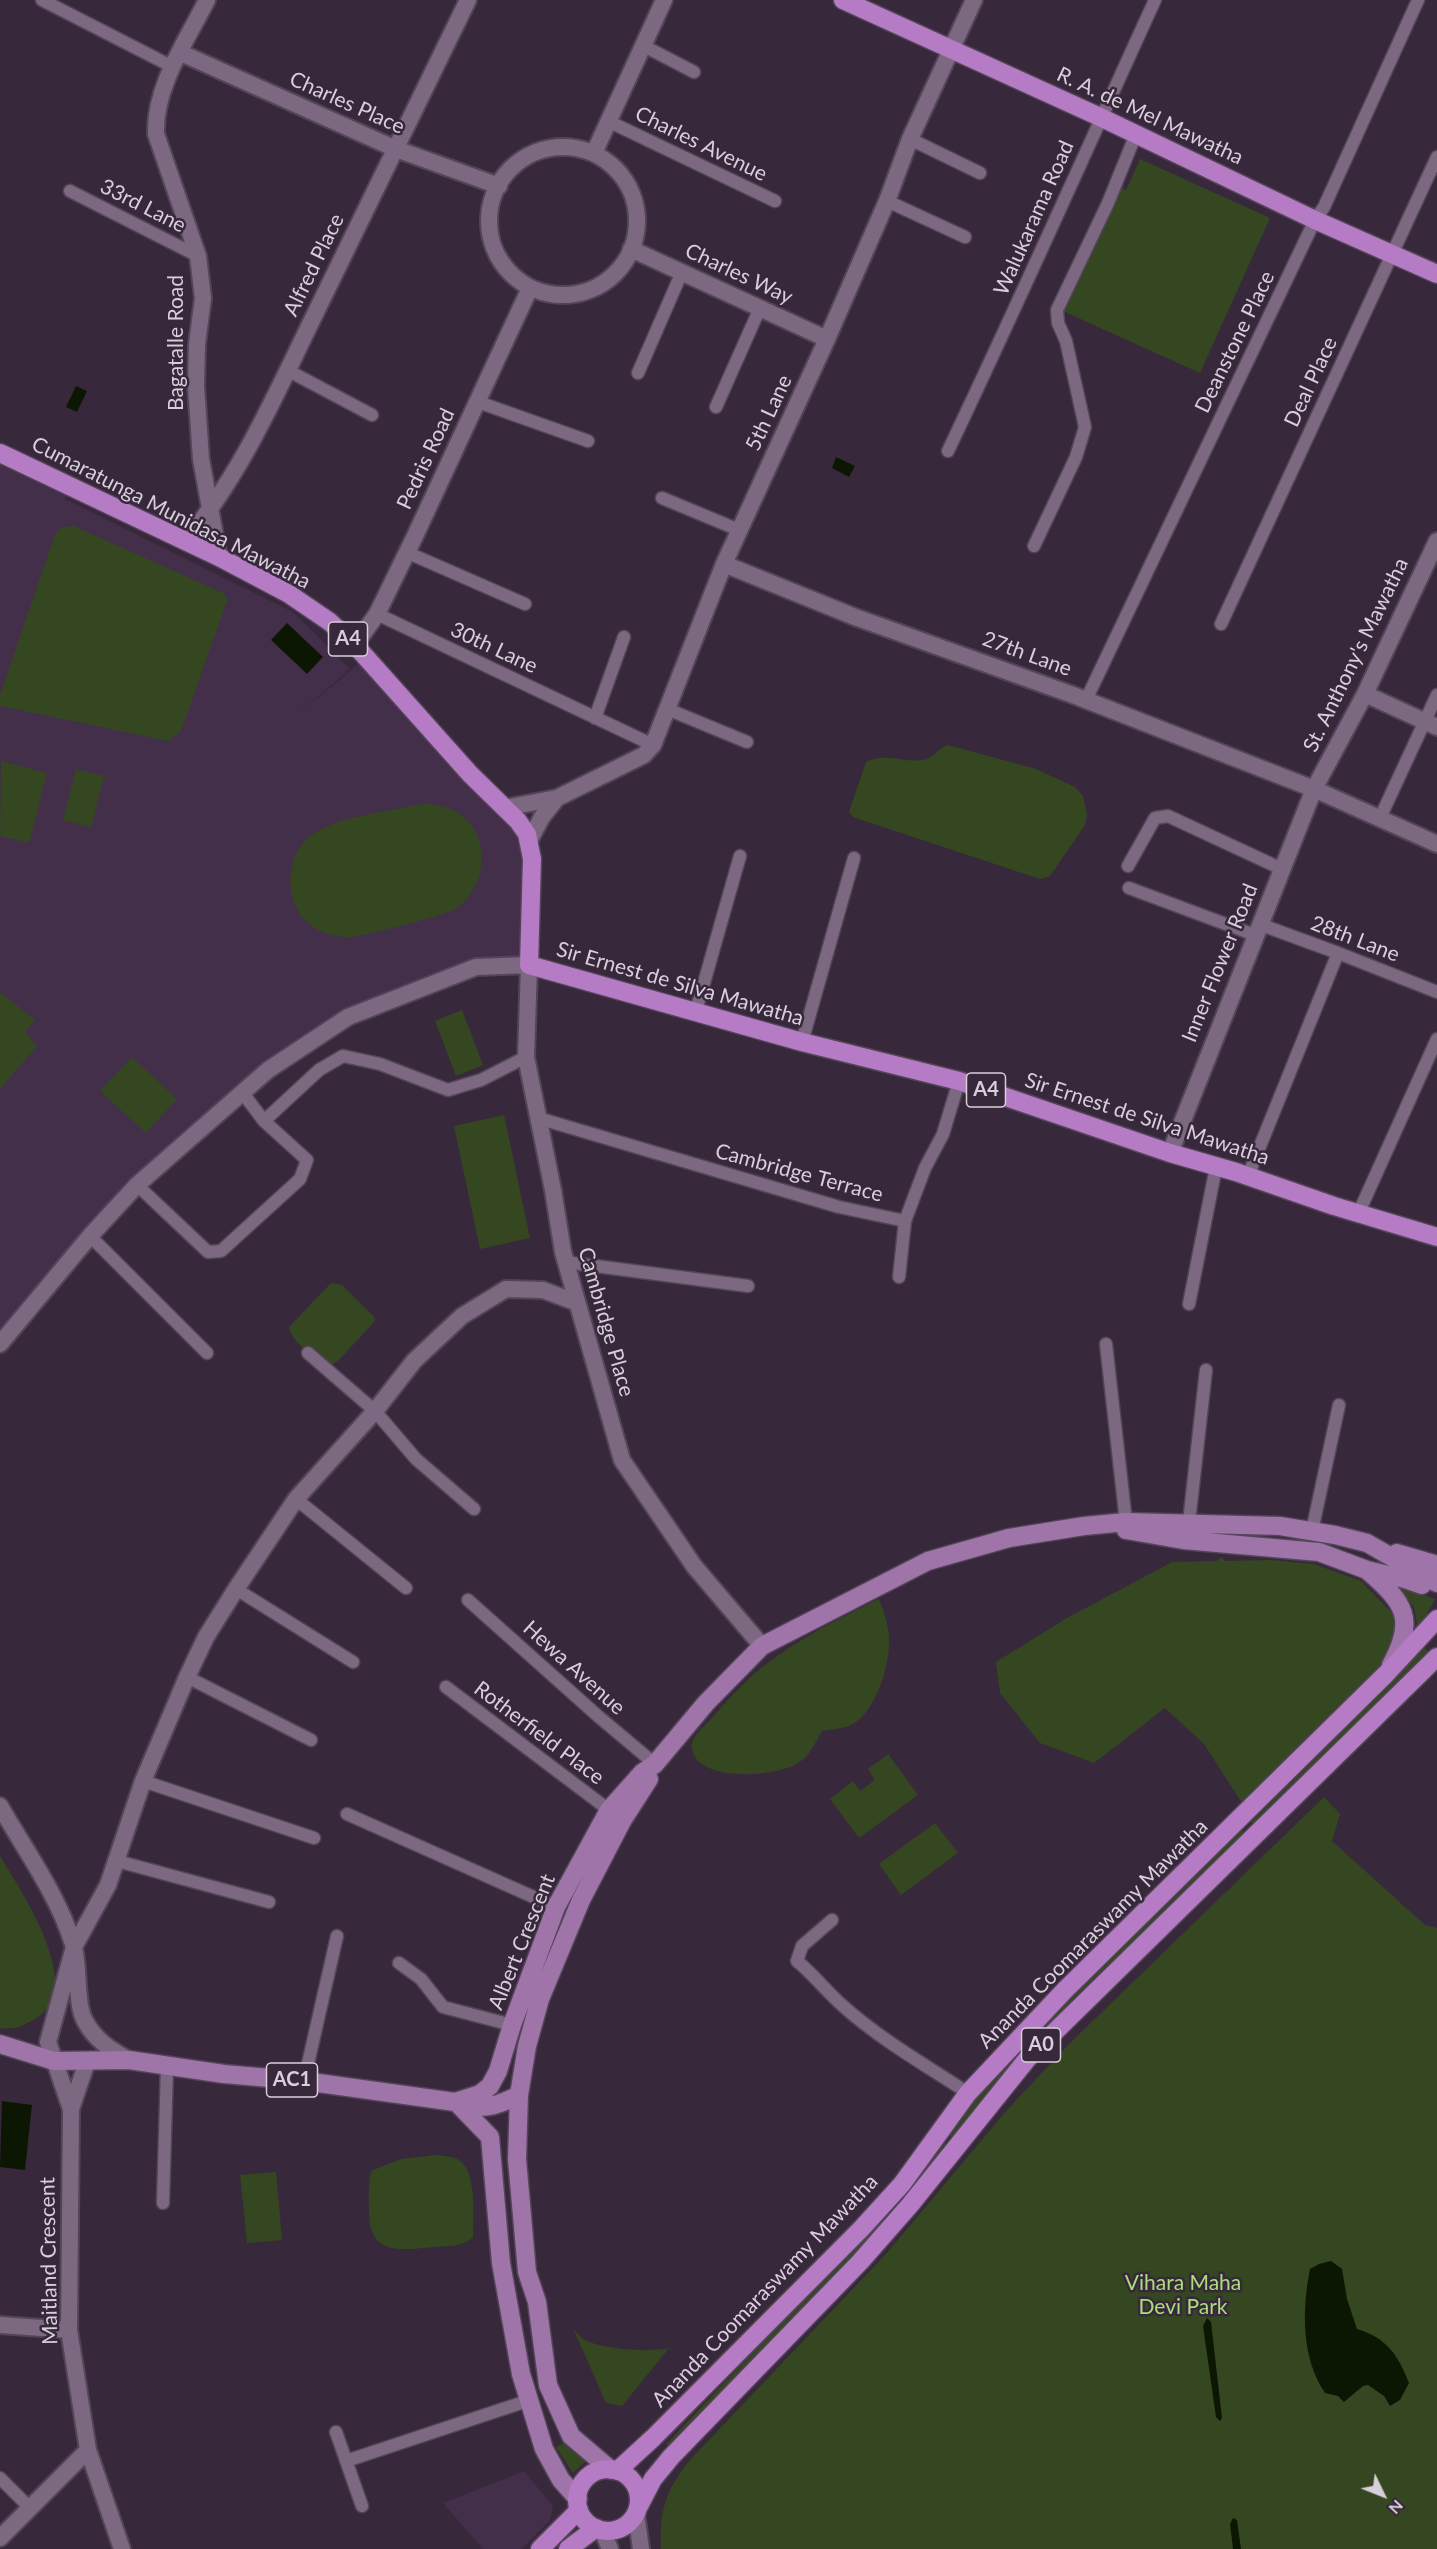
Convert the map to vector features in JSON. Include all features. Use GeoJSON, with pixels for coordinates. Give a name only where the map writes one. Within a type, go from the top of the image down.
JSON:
{"type":"FeatureCollection","features":[{"type":"Feature","properties":{"kind":"highway","name":"R. A. de Mel Mawatha"},"geometry":{"type":"LineString","coordinates":[[852,2],[1315,220],[1437,274]]}},
{"type":"Feature","properties":{"kind":"highway","name":"Cumaratunga Munidasa Mawatha"},"geometry":{"type":"LineString","coordinates":[[0,453],[185,541],[289,594],[330,622],[355,645],[470,774],[522,828],[532,859],[529,965]]}},
{"type":"Feature","properties":{"kind":"highway","name":"Sir Ernest de Silva Mawatha"},"geometry":{"type":"LineString","coordinates":[[529,965],[802,1042],[959,1081],[1170,1153],[1437,1237]]}},
{"type":"Feature","properties":{"kind":"highway","name":"Ananda Coomaraswamy Mawatha"},"geometry":{"type":"LineString","coordinates":[[614,2470],[653,2438],[861,2229],[902,2184],[968,2094],[1065,1990],[1386,1674],[1437,1619]]}},
{"type":"Feature","properties":{"kind":"highway","name":"Ananda Coomaraswamy Mawatha"},"geometry":{"type":"LineString","coordinates":[[637,2509],[652,2479],[671,2457],[860,2262],[910,2205],[1028,2058],[1437,1657]]}},
{"type":"Feature","properties":{"kind":"highway","name":"A0"},"geometry":{"type":"LineString","coordinates":[[540,2549],[578,2504],[585,2481],[601,2470],[614,2470]]}},
{"type":"Feature","properties":{"kind":"highway"},"geometry":{"type":"LineString","coordinates":[[578,2504],[588,2524],[599,2529],[622,2528],[637,2509],[639,2497],[632,2480],[614,2470]]}},
{"type":"Feature","properties":{"kind":"highway"},"geometry":{"type":"LineString","coordinates":[[568,2549],[599,2529]]}},
{"type":"Feature","properties":{"kind":"main road","name":"Bagatalle Road"},"geometry":{"type":"LineString","coordinates":[[207,0],[160,100],[156,134],[198,256],[203,298],[197,344],[196,386],[201,459],[219,558]]}},
{"type":"Feature","properties":{"kind":"main road","name":"Alfred Place"},"geometry":{"type":"LineString","coordinates":[[185,541],[209,512],[240,463],[468,0]]}},
{"type":"Feature","properties":{"kind":"main road"},"geometry":{"type":"LineString","coordinates":[[594,153],[664,0]]}},
{"type":"Feature","properties":{"kind":"main road","name":"5th Lane"},"geometry":{"type":"LineString","coordinates":[[653,745],[724,564],[827,339],[887,201],[910,139],[974,0]]}},
{"type":"Feature","properties":{"kind":"main road","name":"Charles Place"},"geometry":{"type":"LineString","coordinates":[[177,60],[396,149],[499,186]]}},
{"type":"Feature","properties":{"kind":"main road"},"geometry":{"type":"LineString","coordinates":[[569,147],[594,153],[612,166],[627,183],[635,204],[637,227],[631,249],[619,270],[600,285],[577,294],[553,295],[530,288],[512,276],[499,259],[491,240],[489,219],[493,198],[499,186],[504,176],[522,159],[545,149],[569,147]]}},
{"type":"Feature","properties":{"kind":"main road","name":"Charles Way"},"geometry":{"type":"LineString","coordinates":[[631,249],[827,339]]}},
{"type":"Feature","properties":{"kind":"main road","name":"Pedris Road"},"geometry":{"type":"LineString","coordinates":[[355,645],[377,614],[530,288]]}},
{"type":"Feature","properties":{"kind":"main road","name":"St. Anthony's Mawatha"},"geometry":{"type":"LineString","coordinates":[[1314,789],[1365,694],[1437,540]]}},
{"type":"Feature","properties":{"kind":"main road","name":"27th Lane"},"geometry":{"type":"LineString","coordinates":[[724,564],[855,617],[1086,700],[1314,789],[1437,844]]}},
{"type":"Feature","properties":{"kind":"main road"},"geometry":{"type":"LineString","coordinates":[[1365,694],[1431,724]]}},
{"type":"Feature","properties":{"kind":"main road"},"geometry":{"type":"LineString","coordinates":[[504,808],[557,798],[644,755],[653,745]]}},
{"type":"Feature","properties":{"kind":"main road","name":"Inner Flower Road"},"geometry":{"type":"LineString","coordinates":[[1170,1153],[1314,789]]}},
{"type":"Feature","properties":{"kind":"main road"},"geometry":{"type":"LineString","coordinates":[[528,843],[542,816],[557,798]]}},
{"type":"Feature","properties":{"kind":"main road"},"geometry":{"type":"LineString","coordinates":[[2,1343],[90,1236],[137,1185],[268,1070],[348,1017],[476,967],[529,965]]}},
{"type":"Feature","properties":{"kind":"main road","name":"Cambridge Place"},"geometry":{"type":"LineString","coordinates":[[529,965],[526,1057],[565,1262],[622,1460],[694,1566],[762,1646]]}},
{"type":"Feature","properties":{"kind":"main road","name":"Maitland Crescent"},"geometry":{"type":"LineString","coordinates":[[71,2109],[48,2042],[74,1947],[108,1885],[143,1781],[206,1637],[296,1499],[375,1411],[414,1361],[462,1316],[506,1289],[543,1290],[575,1302]]}},
{"type":"Feature","properties":{"kind":"main road"},"geometry":{"type":"LineString","coordinates":[[1098,1524],[1190,1522],[1280,1526],[1367,1543],[1437,1565]]}},
{"type":"Feature","properties":{"kind":"main road"},"geometry":{"type":"LineString","coordinates":[[1098,1524],[1183,1540],[1319,1552],[1367,1570],[1405,1578],[1437,1591]]}},
{"type":"Feature","properties":{"kind":"main road","name":"Albert Crescent"},"geometry":{"type":"LineString","coordinates":[[455,2102],[480,2094],[490,2086],[498,2072],[512,2025],[556,1907],[609,1810],[642,1773],[655,1764],[706,1703],[762,1646],[928,1561],[1009,1538],[1098,1524]]}},
{"type":"Feature","properties":{"kind":"main road"},"geometry":{"type":"LineString","coordinates":[[1367,1543],[1437,1583]]}},
{"type":"Feature","properties":{"kind":"main road"},"geometry":{"type":"LineString","coordinates":[[1367,1570],[1392,1592],[1404,1613],[1405,1624],[1401,1647],[1386,1674]]}},
{"type":"Feature","properties":{"kind":"main road","name":"Albert Crescent"},"geometry":{"type":"LineString","coordinates":[[614,2470],[571,2436],[549,2385],[537,2302],[527,2272],[517,2158],[519,2096],[527,2046],[540,1999],[557,1957],[581,1900],[622,1821],[650,1777],[655,1764]]}},
{"type":"Feature","properties":{"kind":"main road"},"geometry":{"type":"LineString","coordinates":[[0,1806],[63,1916],[74,1947],[83,2018],[94,2036],[109,2049],[129,2060]]}},
{"type":"Feature","properties":{"kind":"main road"},"geometry":{"type":"LineString","coordinates":[[547,1933],[557,1957]]}},
{"type":"Feature","properties":{"kind":"main road","name":"AC1"},"geometry":{"type":"LineString","coordinates":[[0,2044],[54,2061],[129,2060],[455,2102]]}},
{"type":"Feature","properties":{"kind":"main road","name":"Maitland Crescent"},"geometry":{"type":"LineString","coordinates":[[87,2062],[71,2109],[69,2330],[88,2450],[122,2549]]}},
{"type":"Feature","properties":{"kind":"main road"},"geometry":{"type":"LineString","coordinates":[[455,2102],[477,2108],[488,2108],[519,2096]]}},
{"type":"Feature","properties":{"kind":"main road"},"geometry":{"type":"LineString","coordinates":[[455,2102],[477,2121],[490,2137],[501,2263],[527,2401],[552,2465],[578,2504]]}},
{"type":"Feature","properties":{"kind":"main road"},"geometry":{"type":"LineString","coordinates":[[490,2137],[504,2130],[518,2137]]}},
{"type":"Feature","properties":{"kind":"main road"},"geometry":{"type":"LineString","coordinates":[[0,2325],[69,2330]]}},
{"type":"Feature","properties":{"kind":"main road"},"geometry":{"type":"LineString","coordinates":[[0,2538],[88,2450]]}},
{"type":"Feature","properties":{"kind":"main road"},"geometry":{"type":"LineString","coordinates":[[637,2509],[642,2549]]}},
{"type":"Feature","properties":{"kind":"main road"},"geometry":{"type":"LineString","coordinates":[[599,2529],[610,2549]]}},
{"type":"Feature","properties":{"kind":"street"},"geometry":{"type":"LineString","coordinates":[[42,0],[177,60]]}},
{"type":"Feature","properties":{"kind":"street","name":"Walukarama Road"},"geometry":{"type":"LineString","coordinates":[[948,451],[1021,299],[1100,117],[1155,0]]}},
{"type":"Feature","properties":{"kind":"street","name":"Deanstone Place"},"geometry":{"type":"LineString","coordinates":[[1086,700],[1315,220],[1324,207],[1418,0]]}},
{"type":"Feature","properties":{"kind":"street"},"geometry":{"type":"LineString","coordinates":[[642,45],[694,72]]}},
{"type":"Feature","properties":{"kind":"street","name":"Charles Avenue"},"geometry":{"type":"LineString","coordinates":[[610,122],[775,201]]}},
{"type":"Feature","properties":{"kind":"street"},"geometry":{"type":"LineString","coordinates":[[1034,546],[1076,457],[1085,427],[1066,341],[1058,323],[1057,310],[1108,203],[1136,134]]}},
{"type":"Feature","properties":{"kind":"street"},"geometry":{"type":"LineString","coordinates":[[910,139],[980,173]]}},
{"type":"Feature","properties":{"kind":"street","name":"Deal Place"},"geometry":{"type":"LineString","coordinates":[[1221,624],[1437,156]]}},
{"type":"Feature","properties":{"kind":"street","name":"33rd Lane"},"geometry":{"type":"LineString","coordinates":[[70,191],[198,256]]}},
{"type":"Feature","properties":{"kind":"street"},"geometry":{"type":"LineString","coordinates":[[887,201],[965,237]]}},
{"type":"Feature","properties":{"kind":"street"},"geometry":{"type":"LineString","coordinates":[[638,373],[681,272]]}},
{"type":"Feature","properties":{"kind":"street"},"geometry":{"type":"LineString","coordinates":[[716,407],[760,308]]}},
{"type":"Feature","properties":{"kind":"street"},"geometry":{"type":"LineString","coordinates":[[287,370],[372,415]]}},
{"type":"Feature","properties":{"kind":"street"},"geometry":{"type":"LineString","coordinates":[[478,402],[588,441]]}},
{"type":"Feature","properties":{"kind":"street"},"geometry":{"type":"LineString","coordinates":[[662,498],[740,530]]}},
{"type":"Feature","properties":{"kind":"street"},"geometry":{"type":"LineString","coordinates":[[406,552],[525,604]]}},
{"type":"Feature","properties":{"kind":"street","name":"30th Lane"},"geometry":{"type":"LineString","coordinates":[[377,614],[653,745]]}},
{"type":"Feature","properties":{"kind":"street"},"geometry":{"type":"LineString","coordinates":[[595,718],[624,637]]}},
{"type":"Feature","properties":{"kind":"street"},"geometry":{"type":"LineString","coordinates":[[1380,818],[1431,724],[1437,695]]}},
{"type":"Feature","properties":{"kind":"street"},"geometry":{"type":"LineString","coordinates":[[667,709],[747,742]]}},
{"type":"Feature","properties":{"kind":"street"},"geometry":{"type":"LineString","coordinates":[[1128,866],[1155,818],[1168,816],[1282,869]]}},
{"type":"Feature","properties":{"kind":"street"},"geometry":{"type":"LineString","coordinates":[[696,1011],[740,856]]}},
{"type":"Feature","properties":{"kind":"street"},"geometry":{"type":"LineString","coordinates":[[802,1042],[854,858]]}},
{"type":"Feature","properties":{"kind":"street","name":"28th Lane"},"geometry":{"type":"LineString","coordinates":[[1128,888],[1189,912],[1338,953],[1437,992]]}},
{"type":"Feature","properties":{"kind":"street"},"geometry":{"type":"LineString","coordinates":[[1248,1176],[1338,953]]}},
{"type":"Feature","properties":{"kind":"street"},"geometry":{"type":"LineString","coordinates":[[1359,1212],[1437,1040]]}},
{"type":"Feature","properties":{"kind":"street"},"geometry":{"type":"LineString","coordinates":[[264,1121],[319,1070],[343,1056],[380,1064],[448,1090],[481,1080],[526,1057]]}},
{"type":"Feature","properties":{"kind":"street","name":"Cambridge Terrace"},"geometry":{"type":"LineString","coordinates":[[538,1118],[839,1207],[905,1221],[925,1168],[943,1134],[959,1081]]}},
{"type":"Feature","properties":{"kind":"street"},"geometry":{"type":"LineString","coordinates":[[137,1185],[208,1252],[221,1251],[300,1179],[307,1160],[264,1121],[242,1092]]}},
{"type":"Feature","properties":{"kind":"street"},"geometry":{"type":"LineString","coordinates":[[1190,1304],[1216,1167]]}},
{"type":"Feature","properties":{"kind":"street"},"geometry":{"type":"LineString","coordinates":[[899,1277],[905,1221]]}},
{"type":"Feature","properties":{"kind":"street"},"geometry":{"type":"LineString","coordinates":[[90,1236],[207,1353]]}},
{"type":"Feature","properties":{"kind":"street"},"geometry":{"type":"LineString","coordinates":[[565,1262],[748,1286]]}},
{"type":"Feature","properties":{"kind":"street"},"geometry":{"type":"LineString","coordinates":[[1106,1344],[1126,1522]]}},
{"type":"Feature","properties":{"kind":"street"},"geometry":{"type":"LineString","coordinates":[[308,1353],[375,1411],[416,1459],[474,1509]]}},
{"type":"Feature","properties":{"kind":"street"},"geometry":{"type":"LineString","coordinates":[[1190,1522],[1206,1370]]}},
{"type":"Feature","properties":{"kind":"street"},"geometry":{"type":"LineString","coordinates":[[1312,1531],[1339,1405]]}},
{"type":"Feature","properties":{"kind":"street"},"geometry":{"type":"LineString","coordinates":[[296,1499],[406,1588]]}},
{"type":"Feature","properties":{"kind":"street"},"geometry":{"type":"LineString","coordinates":[[236,1589],[353,1662]]}},
{"type":"Feature","properties":{"kind":"street","name":"Hewa Avenue"},"geometry":{"type":"LineString","coordinates":[[468,1600],[655,1764]]}},
{"type":"Feature","properties":{"kind":"street"},"geometry":{"type":"LineString","coordinates":[[187,1677],[311,1740]]}},
{"type":"Feature","properties":{"kind":"street","name":"Rotherfield Place"},"geometry":{"type":"LineString","coordinates":[[446,1687],[609,1810]]}},
{"type":"Feature","properties":{"kind":"street"},"geometry":{"type":"LineString","coordinates":[[143,1781],[314,1838]]}},
{"type":"Feature","properties":{"kind":"street"},"geometry":{"type":"LineString","coordinates":[[347,1814],[556,1907]]}},
{"type":"Feature","properties":{"kind":"street"},"geometry":{"type":"LineString","coordinates":[[117,1861],[269,1902]]}},
{"type":"Feature","properties":{"kind":"street"},"geometry":{"type":"LineString","coordinates":[[832,1920],[802,1946],[797,1961],[812,1973],[844,2007],[893,2044],[968,2094]]}},
{"type":"Feature","properties":{"kind":"street"},"geometry":{"type":"LineString","coordinates":[[304,2081],[337,1936]]}},
{"type":"Feature","properties":{"kind":"street"},"geometry":{"type":"LineString","coordinates":[[399,1963],[421,1979],[443,2007],[512,2025]]}},
{"type":"Feature","properties":{"kind":"street"},"geometry":{"type":"LineString","coordinates":[[163,2203],[167,2066]]}},
{"type":"Feature","properties":{"kind":"street"},"geometry":{"type":"LineString","coordinates":[[346,2461],[527,2401]]}},
{"type":"Feature","properties":{"kind":"street"},"geometry":{"type":"LineString","coordinates":[[336,2432],[362,2506]]}},
{"type":"Feature","properties":{"kind":"street"},"geometry":{"type":"LineString","coordinates":[[0,2478],[30,2507]]}},
{"type":"Feature","properties":{"kind":"shaded area"},"geometry":{"type":"Polygon","coordinates":[[[76,386],[87,391],[77,412],[66,407],[76,386]]]}},
{"type":"Feature","properties":{"kind":"shaded area"},"geometry":{"type":"Polygon","coordinates":[[[0,453],[70,486],[65,499],[293,612],[350,669],[291,720],[361,662],[512,826],[520,837],[525,860],[522,960],[345,1013],[265,1066],[0,1337],[0,453]]]}},
{"type":"Feature","properties":{"kind":"shaded area"},"geometry":{"type":"Polygon","coordinates":[[[836,457],[855,466],[849,477],[832,468],[836,457]]]}},
{"type":"Feature","properties":{"kind":"shaded area"},"geometry":{"type":"Polygon","coordinates":[[[287,623],[323,657],[307,674],[271,640],[287,623]]]}},
{"type":"Feature","properties":{"kind":"shaded area"},"geometry":{"type":"Polygon","coordinates":[[[2,2101],[32,2105],[25,2170],[0,2167],[2,2101]]]}},
{"type":"Feature","properties":{"kind":"shaded area"},"geometry":{"type":"Polygon","coordinates":[[[1331,2261],[1342,2269],[1347,2299],[1357,2329],[1376,2337],[1390,2349],[1396,2356],[1409,2383],[1400,2400],[1390,2406],[1384,2396],[1368,2385],[1363,2386],[1344,2402],[1338,2396],[1325,2393],[1317,2379],[1311,2364],[1306,2333],[1307,2285],[1310,2269],[1331,2261]]]}},
{"type":"Feature","properties":{"kind":"shaded area"},"geometry":{"type":"Polygon","coordinates":[[[1207,2318],[1211,2322],[1222,2418],[1220,2421],[1216,2417],[1203,2326],[1207,2318]]]}},
{"type":"Feature","properties":{"kind":"shaded area"},"geometry":{"type":"Polygon","coordinates":[[[524,2471],[550,2502],[553,2508],[550,2520],[522,2549],[483,2549],[443,2503],[524,2471]]]}},
{"type":"Feature","properties":{"kind":"shaded area"},"geometry":{"type":"Polygon","coordinates":[[[1233,2518],[1237,2520],[1241,2549],[1233,2549],[1230,2524],[1233,2518]]]}},
{"type":"Feature","properties":{"kind":"green space"},"geometry":{"type":"Polygon","coordinates":[[[1140,159],[1270,218],[1200,373],[1056,308],[1113,184],[1126,190],[1140,159]]]}},
{"type":"Feature","properties":{"kind":"green space"},"geometry":{"type":"Polygon","coordinates":[[[74,526],[223,593],[228,598],[181,731],[168,741],[0,706],[0,695],[55,534],[62,527],[74,526]]]}},
{"type":"Feature","properties":{"kind":"green space"},"geometry":{"type":"Polygon","coordinates":[[[948,745],[1036,769],[1075,787],[1083,796],[1087,814],[1085,825],[1050,876],[1040,879],[853,817],[849,812],[866,762],[881,758],[924,760],[948,745]]]}},
{"type":"Feature","properties":{"kind":"green space"},"geometry":{"type":"Polygon","coordinates":[[[1,761],[47,773],[29,843],[0,836],[1,761]]]}},
{"type":"Feature","properties":{"kind":"green space"},"geometry":{"type":"Polygon","coordinates":[[[76,769],[104,776],[91,827],[63,820],[76,769]]]}},
{"type":"Feature","properties":{"kind":"green space"},"geometry":{"type":"Polygon","coordinates":[[[427,803],[453,810],[466,819],[475,830],[480,843],[482,858],[480,872],[468,898],[457,908],[404,925],[347,937],[320,931],[300,915],[294,904],[290,878],[296,855],[306,840],[313,834],[337,823],[368,814],[427,803]]]}},
{"type":"Feature","properties":{"kind":"green space"},"geometry":{"type":"Polygon","coordinates":[[[0,992],[35,1020],[25,1032],[37,1046],[0,1089],[0,992]]]}},
{"type":"Feature","properties":{"kind":"green space"},"geometry":{"type":"Polygon","coordinates":[[[462,1010],[483,1065],[456,1076],[435,1021],[462,1010]]]}},
{"type":"Feature","properties":{"kind":"green space"},"geometry":{"type":"Polygon","coordinates":[[[132,1057],[177,1099],[146,1133],[100,1091],[132,1057]]]}},
{"type":"Feature","properties":{"kind":"green space"},"geometry":{"type":"Polygon","coordinates":[[[504,1115],[530,1238],[480,1249],[454,1126],[504,1115]]]}},
{"type":"Feature","properties":{"kind":"green space"},"geometry":{"type":"Polygon","coordinates":[[[331,1283],[342,1285],[375,1318],[374,1322],[338,1361],[330,1365],[305,1350],[294,1339],[289,1327],[331,1283]]]}},
{"type":"Feature","properties":{"kind":"green space"},"geometry":{"type":"Polygon","coordinates":[[[1221,1557],[1225,1561],[1270,1560],[1314,1564],[1361,1581],[1396,1617],[1396,1648],[1374,1676],[1271,1780],[1242,1803],[1204,1744],[1165,1708],[1094,1763],[1040,1743],[1000,1693],[996,1662],[1067,1618],[1172,1562],[1217,1561],[1221,1557]]]}},
{"type":"Feature","properties":{"kind":"green space"},"geometry":{"type":"Polygon","coordinates":[[[1398,1587],[1435,1599],[1418,1629],[1414,1607],[1398,1587]]]}},
{"type":"Feature","properties":{"kind":"green space"},"geometry":{"type":"Polygon","coordinates":[[[879,1599],[888,1630],[889,1650],[880,1686],[875,1698],[861,1718],[846,1727],[822,1731],[806,1757],[787,1768],[773,1772],[739,1774],[722,1772],[708,1768],[697,1760],[692,1749],[695,1737],[750,1677],[806,1637],[879,1599]]]}},
{"type":"Feature","properties":{"kind":"green space"},"geometry":{"type":"Polygon","coordinates":[[[1424,1648],[1429,1652],[1255,1826],[1251,1822],[1424,1648]]]}},
{"type":"Feature","properties":{"kind":"green space"},"geometry":{"type":"Polygon","coordinates":[[[888,1754],[918,1795],[859,1838],[830,1799],[853,1781],[860,1791],[875,1780],[868,1769],[888,1754]]]}},
{"type":"Feature","properties":{"kind":"green space","name":"Vihara Maha Devi Park"},"geometry":{"type":"Polygon","coordinates":[[[1324,1797],[1340,1814],[1332,1841],[1425,1925],[1437,1928],[1437,2549],[661,2549],[661,2523],[666,2502],[675,2482],[689,2461],[886,2254],[1007,2110],[1069,2044],[1324,1797]]]}},
{"type":"Feature","properties":{"kind":"green space"},"geometry":{"type":"Polygon","coordinates":[[[935,1823],[958,1853],[901,1895],[879,1864],[935,1823]]]}},
{"type":"Feature","properties":{"kind":"green space"},"geometry":{"type":"Polygon","coordinates":[[[1242,1830],[1247,1835],[954,2139],[948,2135],[990,2080],[1018,2049],[1242,1830]]]}},
{"type":"Feature","properties":{"kind":"green space"},"geometry":{"type":"Polygon","coordinates":[[[0,1856],[21,1891],[44,1938],[52,1962],[55,1984],[51,2003],[38,2017],[16,2028],[0,2028],[0,1856]]]}},
{"type":"Feature","properties":{"kind":"green space"},"geometry":{"type":"Polygon","coordinates":[[[943,2142],[949,2147],[881,2229],[670,2448],[666,2444],[876,2223],[943,2142]]]}},
{"type":"Feature","properties":{"kind":"green space"},"geometry":{"type":"Polygon","coordinates":[[[436,2155],[459,2160],[469,2174],[473,2196],[473,2237],[465,2243],[409,2249],[389,2247],[381,2243],[375,2237],[371,2227],[369,2213],[371,2171],[401,2159],[436,2155]]]}},
{"type":"Feature","properties":{"kind":"green space"},"geometry":{"type":"Polygon","coordinates":[[[276,2172],[282,2240],[247,2243],[240,2175],[276,2172]]]}},
{"type":"Feature","properties":{"kind":"green space"},"geometry":{"type":"Polygon","coordinates":[[[573,2328],[583,2339],[613,2348],[638,2350],[669,2348],[622,2406],[606,2403],[573,2328]]]}},
{"type":"Feature","properties":{"kind":"green space"},"geometry":{"type":"Polygon","coordinates":[[[566,2442],[586,2461],[573,2473],[556,2447],[566,2442]]]}}]}
